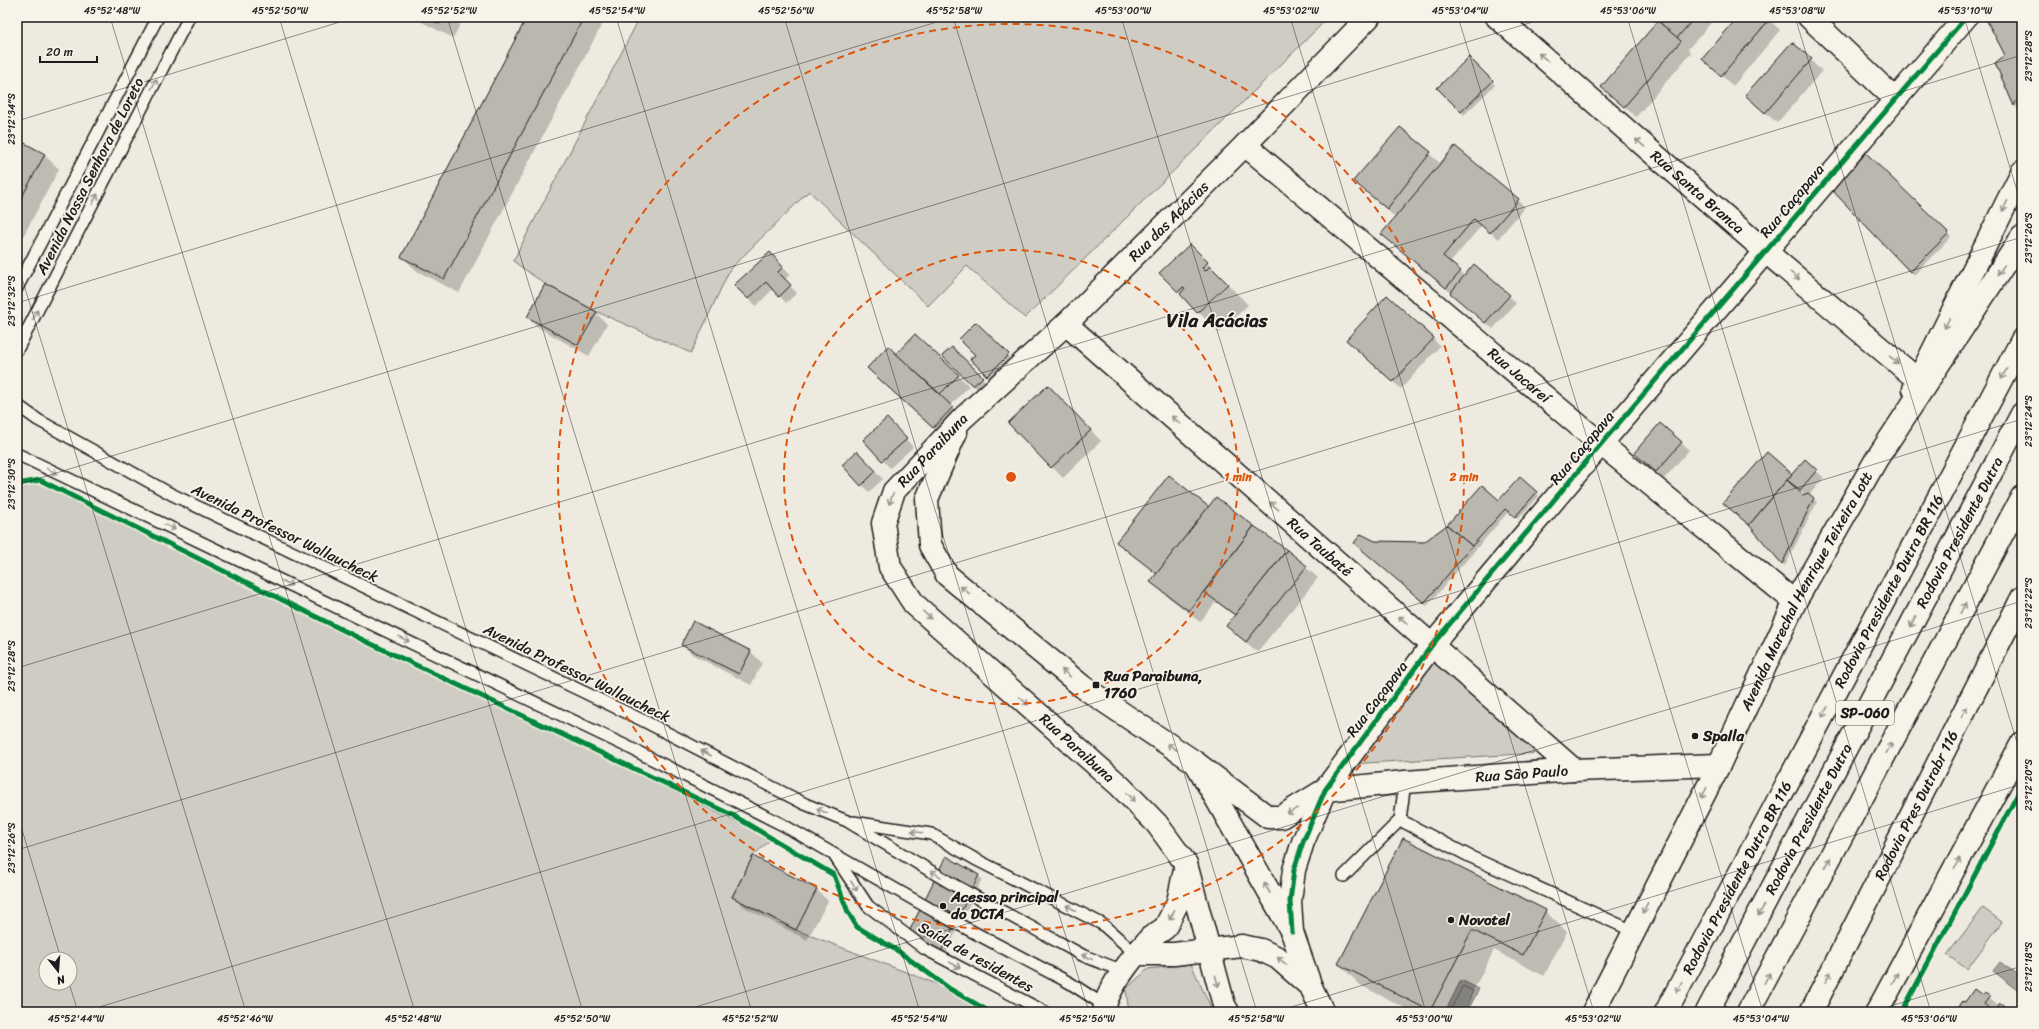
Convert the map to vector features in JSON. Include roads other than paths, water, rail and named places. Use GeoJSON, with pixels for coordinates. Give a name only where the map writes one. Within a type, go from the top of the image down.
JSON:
{"type":"FeatureCollection","features":[{"type":"Feature","properties":{"kind":"main road","name":"Rua das Acácias"},"geometry":{"type":"LineString","coordinates":[[963,418],[1066,324],[1245,145],[1369,17]]}},
{"type":"Feature","properties":{"kind":"main road","name":"Rua Santa Branca"},"geometry":{"type":"LineString","coordinates":[[1497,17],[1765,251],[1918,380]]}},
{"type":"Feature","properties":{"kind":"main road"},"geometry":{"type":"LineString","coordinates":[[1809,17],[1895,99]]}},
{"type":"Feature","properties":{"kind":"main road","name":"Rua Caçapava"},"geometry":{"type":"LineString","coordinates":[[1292,932],[1290,901],[1294,870],[1303,842],[1324,790],[1432,645],[1765,251],[1966,17]]}},
{"type":"Feature","properties":{"kind":"main road","name":"Rua Jacareí"},"geometry":{"type":"LineString","coordinates":[[1245,145],[1601,444],[1795,602]]}},
{"type":"Feature","properties":{"kind":"main road","name":"Avenida Marechal Henrique Teixeira Lott"},"geometry":{"type":"LineString","coordinates":[[1593,1012],[1719,765],[1795,602],[1876,460],[1918,380],[2022,172]]}},
{"type":"Feature","properties":{"kind":"main road"},"geometry":{"type":"LineString","coordinates":[[1876,460],[2022,237]]}},
{"type":"Feature","properties":{"kind":"main road","name":"Rua Taubaté"},"geometry":{"type":"LineString","coordinates":[[1066,324],[1574,770]]}},
{"type":"Feature","properties":{"kind":"main road","name":"Rodovia Presidente Dutra BR 116"},"geometry":{"type":"LineString","coordinates":[[1666,1012],[2022,340]]}},
{"type":"Feature","properties":{"kind":"main road","name":"Rodovia Presidente Dutra"},"geometry":{"type":"LineString","coordinates":[[1707,1012],[2022,414]]}},
{"type":"Feature","properties":{"kind":"main road","name":"Rua Paraibuna"},"geometry":{"type":"LineString","coordinates":[[963,418],[927,499],[930,545],[947,575],[1082,687],[1196,763],[1268,817],[1281,817],[1324,790]]}},
{"type":"Feature","properties":{"kind":"main road","name":"Rua Paraibuna"},"geometry":{"type":"LineString","coordinates":[[963,418],[894,491],[883,523],[890,567],[914,604],[1120,786],[1157,824],[1186,864],[1208,950],[1224,1006],[1228,1012]]}},
{"type":"Feature","properties":{"kind":"main road","name":"SP-060"},"geometry":{"type":"LineString","coordinates":[[1748,1012],[2022,497]]}},
{"type":"Feature","properties":{"kind":"main road","name":"Rodovia Pres Dutrabr 116"},"geometry":{"type":"LineString","coordinates":[[1811,1012],[2022,598]]}},
{"type":"Feature","properties":{"kind":"main road"},"geometry":{"type":"LineString","coordinates":[[1877,1012],[2022,743]]}},
{"type":"Feature","properties":{"kind":"main road","name":"Rua Paraibuna"},"geometry":{"type":"LineString","coordinates":[[1196,763],[1292,932],[1311,987],[1323,1012]]}},
{"type":"Feature","properties":{"kind":"main road","name":"Rua São Paulo"},"geometry":{"type":"LineString","coordinates":[[1324,790],[1405,782],[1574,770],[1719,765]]}},
{"type":"Feature","properties":{"kind":"main road"},"geometry":{"type":"LineString","coordinates":[[1104,1009],[1123,971],[1150,938],[1165,928],[1178,902],[1186,864]]}},
{"type":"Feature","properties":{"kind":"main road"},"geometry":{"type":"LineString","coordinates":[[1136,954],[1174,954],[1242,946],[1261,950],[1278,958],[1311,987]]}},
{"type":"Feature","properties":{"kind":"lane","name":"Avenida Nossa Senhora de Loreto"},"geometry":{"type":"LineString","coordinates":[[17,288],[158,17]]}},
{"type":"Feature","properties":{"kind":"lane","name":"Avenida Nossa Senhora de Loreto"},"geometry":{"type":"LineString","coordinates":[[17,350],[189,17]]}},
{"type":"Feature","properties":{"kind":"lane","name":"Avenida Professor Wallaucheck"},"geometry":{"type":"LineString","coordinates":[[17,405],[38,420],[171,494],[642,720],[805,804],[847,821],[967,893],[1084,956],[1123,971]]}},
{"type":"Feature","properties":{"kind":"lane"},"geometry":{"type":"LineString","coordinates":[[17,454],[628,747],[783,825],[939,914],[1070,983],[1104,1009]]}},
{"type":"Feature","properties":{"kind":"lane"},"geometry":{"type":"LineString","coordinates":[[1344,876],[1400,820],[1405,782]]}},
{"type":"Feature","properties":{"kind":"lane"},"geometry":{"type":"LineString","coordinates":[[1400,820],[1471,857],[1633,931]]}},
{"type":"Feature","properties":{"kind":"lane"},"geometry":{"type":"LineString","coordinates":[[847,821],[931,834],[975,859],[1102,924],[1136,954]]}},
{"type":"Feature","properties":{"kind":"lane","name":"Saída de residentes"},"geometry":{"type":"LineString","coordinates":[[832,853],[868,906],[918,944],[1045,1012]]}},
{"type":"Feature","properties":{"kind":"water"},"geometry":{"type":"Polygon","coordinates":[[[2000,962],[2022,978],[2022,993],[1993,971],[2000,962]]]}},
{"type":"Feature","properties":{"kind":"water"},"geometry":{"type":"Polygon","coordinates":[[[1461,980],[1479,989],[1467,1012],[1445,1012],[1461,980]]]}},
{"type":"Feature","properties":{"kind":"place","name":"Rua Paraibuna, 1760"},"geometry":{"type":"Point","coordinates":[1096,685]}},
{"type":"Feature","properties":{"kind":"place","name":"Spalla"},"geometry":{"type":"Point","coordinates":[1695,736]}},
{"type":"Feature","properties":{"kind":"place","name":"Acesso principal do DCTA"},"geometry":{"type":"Point","coordinates":[943,906]}},
{"type":"Feature","properties":{"kind":"place","name":"Novotel"},"geometry":{"type":"Point","coordinates":[1451,920]}},
{"type":"Feature","properties":{"kind":"district","name":"Vila Acácias"},"geometry":{"type":"Point","coordinates":[1217,320]}}]}
